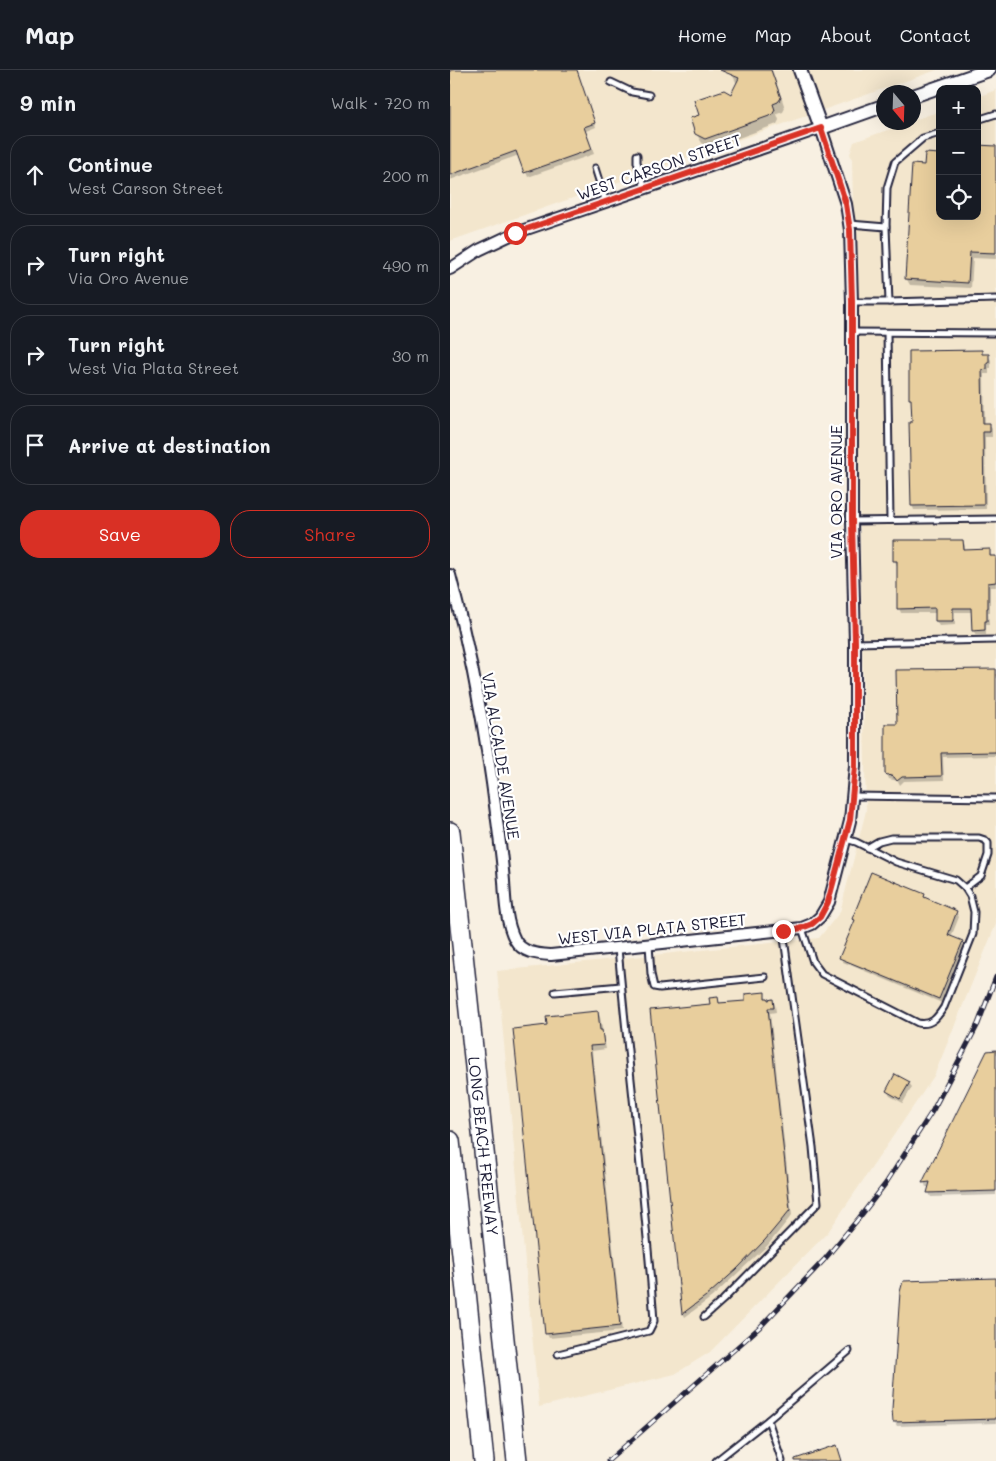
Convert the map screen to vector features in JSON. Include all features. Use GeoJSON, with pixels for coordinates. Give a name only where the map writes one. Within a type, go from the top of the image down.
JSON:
{"type":"FeatureCollection","features":[{"type":"Feature","properties":{"kind":"highway","name":"LONG BEACH FREEWAY"},"geometry":{"type":"LineString","coordinates":[[450,832],[517,1461]]}},
{"type":"Feature","properties":{"kind":"highway","name":"LONG BEACH FREEWAY"},"geometry":{"type":"LineString","coordinates":[[450,1141],[484,1461]]}},
{"type":"Feature","properties":{"kind":"street","name":"VIA ORO AVENUE"},"geometry":{"type":"LineString","coordinates":[[800,70],[846,204],[850,224],[852,302],[855,766],[853,796],[846,839],[828,902],[820,917]]}},
{"type":"Feature","properties":{"kind":"street"},"geometry":{"type":"LineString","coordinates":[[921,93],[960,75],[989,70]]}},
{"type":"Feature","properties":{"kind":"street","name":"WEST CARSON STREET"},"geometry":{"type":"LineString","coordinates":[[450,269],[479,250],[515,233],[876,109]]}},
{"type":"Feature","properties":{"kind":"street","name":"VIA ALCALDE AVENUE"},"geometry":{"type":"LineString","coordinates":[[450,575],[474,679],[489,762],[500,836],[510,930],[516,942]]}},
{"type":"Feature","properties":{"kind":"street","name":"WEST VIA PLATA STREET"},"geometry":{"type":"LineString","coordinates":[[516,942],[524,949],[535,954],[551,955],[783,931],[802,928],[812,924],[820,917]]}},
{"type":"Feature","properties":{"kind":"lane"},"geometry":{"type":"LineString","coordinates":[[611,82],[632,92],[649,95]]}},
{"type":"Feature","properties":{"kind":"lane"},"geometry":{"type":"LineString","coordinates":[[981,119],[996,114]]}},
{"type":"Feature","properties":{"kind":"lane"},"geometry":{"type":"LineString","coordinates":[[889,302],[886,227],[887,188],[895,162],[923,138],[936,134]]}},
{"type":"Feature","properties":{"kind":"lane"},"geometry":{"type":"LineString","coordinates":[[637,155],[637,162],[645,189]]}},
{"type":"Feature","properties":{"kind":"lane"},"geometry":{"type":"LineString","coordinates":[[595,168],[606,203]]}},
{"type":"Feature","properties":{"kind":"lane"},"geometry":{"type":"LineString","coordinates":[[850,224],[886,227]]}},
{"type":"Feature","properties":{"kind":"lane"},"geometry":{"type":"LineString","coordinates":[[852,302],[996,299]]}},
{"type":"Feature","properties":{"kind":"lane"},"geometry":{"type":"LineString","coordinates":[[851,332],[996,333]]}},
{"type":"Feature","properties":{"kind":"lane"},"geometry":{"type":"LineString","coordinates":[[887,333],[890,520]]}},
{"type":"Feature","properties":{"kind":"lane"},"geometry":{"type":"LineString","coordinates":[[852,521],[996,519]]}},
{"type":"Feature","properties":{"kind":"lane"},"geometry":{"type":"LineString","coordinates":[[855,643],[996,640]]}},
{"type":"Feature","properties":{"kind":"lane"},"geometry":{"type":"LineString","coordinates":[[853,796],[996,798]]}},
{"type":"Feature","properties":{"kind":"lane"},"geometry":{"type":"LineString","coordinates":[[867,848],[879,841],[891,838],[978,838],[985,840],[988,843],[988,855],[981,876],[965,888]]}},
{"type":"Feature","properties":{"kind":"lane"},"geometry":{"type":"LineString","coordinates":[[802,928],[813,962],[822,974],[918,1023],[924,1024],[933,1021],[944,1007],[973,934],[974,912],[970,896],[965,888],[956,880],[896,862],[846,839]]}},
{"type":"Feature","properties":{"kind":"lane"},"geometry":{"type":"LineString","coordinates":[[704,1317],[818,1203],[813,1147],[783,931]]}},
{"type":"Feature","properties":{"kind":"lane"},"geometry":{"type":"LineString","coordinates":[[649,945],[654,987],[660,988],[765,977]]}},
{"type":"Feature","properties":{"kind":"lane"},"geometry":{"type":"LineString","coordinates":[[558,1354],[649,1331],[654,1321],[642,1174],[618,948]]}},
{"type":"Feature","properties":{"kind":"lane"},"geometry":{"type":"LineString","coordinates":[[555,992],[621,986]]}},
{"type":"Feature","properties":{"kind":"lane"},"geometry":{"type":"LineString","coordinates":[[716,1461],[768,1420],[849,1351]]}},
{"type":"Feature","properties":{"kind":"lane"},"geometry":{"type":"LineString","coordinates":[[768,1420],[782,1461]]}},
{"type":"Feature","properties":{"kind":"shaded area"},"geometry":{"type":"Polygon","coordinates":[[[450,70],[937,70],[894,85],[876,85],[876,91],[450,241],[450,70]]]}},
{"type":"Feature","properties":{"kind":"shaded area"},"geometry":{"type":"Polygon","coordinates":[[[996,90],[996,924],[934,1076],[828,1232],[710,1352],[675,1374],[539,1407],[497,971],[819,938],[840,912],[866,811],[852,159],[850,154],[854,142],[887,130],[921,130],[921,118],[936,112],[936,220],[981,220],[981,96],[996,90]]]}},
{"type":"Feature","properties":{"kind":"building"},"geometry":{"type":"Polygon","coordinates":[[[450,70],[577,70],[595,123],[584,127],[592,149],[524,173],[516,151],[450,175],[450,70]]]}},
{"type":"Feature","properties":{"kind":"building"},"geometry":{"type":"Polygon","coordinates":[[[720,70],[771,70],[781,98],[773,104],[775,110],[772,115],[705,139],[695,134],[690,118],[699,115],[694,100],[724,90],[731,94],[739,78],[720,70]]]}},
{"type":"Feature","properties":{"kind":"building"},"geometry":{"type":"Polygon","coordinates":[[[981,145],[996,146],[996,253],[970,252],[968,283],[905,279],[912,164],[924,165],[925,153],[936,154],[936,220],[981,220],[981,145]]]}},
{"type":"Feature","properties":{"kind":"building"},"geometry":{"type":"Polygon","coordinates":[[[982,350],[982,354],[989,354],[987,369],[982,370],[983,423],[990,423],[990,432],[983,432],[984,505],[911,506],[909,422],[912,422],[911,399],[909,399],[909,351],[982,350]]]}},
{"type":"Feature","properties":{"kind":"building"},"geometry":{"type":"Polygon","coordinates":[[[893,540],[963,540],[964,550],[990,549],[990,556],[996,556],[996,582],[988,583],[988,608],[985,630],[972,631],[971,608],[953,608],[953,621],[935,621],[935,608],[897,609],[897,561],[893,561],[893,540]]]}},
{"type":"Feature","properties":{"kind":"building"},"geometry":{"type":"Polygon","coordinates":[[[996,669],[996,752],[941,753],[942,776],[902,777],[897,781],[894,777],[885,774],[885,724],[897,724],[896,670],[996,669]]]}},
{"type":"Feature","properties":{"kind":"building"},"geometry":{"type":"Polygon","coordinates":[[[871,872],[925,894],[924,897],[957,911],[948,935],[963,941],[939,999],[839,958],[855,920],[852,919],[871,872]]]}},
{"type":"Feature","properties":{"kind":"building"},"geometry":{"type":"Polygon","coordinates":[[[765,992],[765,998],[768,998],[768,1000],[773,999],[774,1008],[768,1008],[790,1210],[737,1269],[682,1314],[650,1010],[710,1004],[709,998],[718,997],[719,1003],[745,1001],[745,994],[765,992]]]}},
{"type":"Feature","properties":{"kind":"building"},"geometry":{"type":"Polygon","coordinates":[[[598,1011],[604,1045],[590,1046],[620,1326],[545,1334],[513,1029],[547,1025],[546,1016],[598,1011]]]}},
{"type":"Feature","properties":{"kind":"building"},"geometry":{"type":"Polygon","coordinates":[[[996,1050],[996,1191],[927,1193],[930,1182],[922,1183],[987,1051],[996,1050]]]}},
{"type":"Feature","properties":{"kind":"building"},"geometry":{"type":"Polygon","coordinates":[[[895,1074],[910,1082],[900,1099],[886,1091],[895,1074]]]}},
{"type":"Feature","properties":{"kind":"building"},"geometry":{"type":"Polygon","coordinates":[[[996,1278],[996,1419],[893,1422],[892,1409],[900,1292],[903,1281],[996,1278]]]}},
{"type":"Feature","properties":{"kind":"building"},"geometry":{"type":"Polygon","coordinates":[[[837,1445],[842,1461],[795,1461],[795,1459],[837,1445]]]}},
{"type":"Feature","properties":{"kind":"railway"},"geometry":{"type":"LineString","coordinates":[[608,1461],[761,1326],[824,1260],[859,1218],[886,1183],[933,1110],[978,1024],[996,977]]}},
{"type":"Feature","properties":{"kind":"route"},"geometry":{"type":"LineString","coordinates":[[515,233],[821,128],[846,204],[850,224],[855,766],[850,820],[828,902],[820,917],[812,924],[802,928],[783,931]]}}]}
